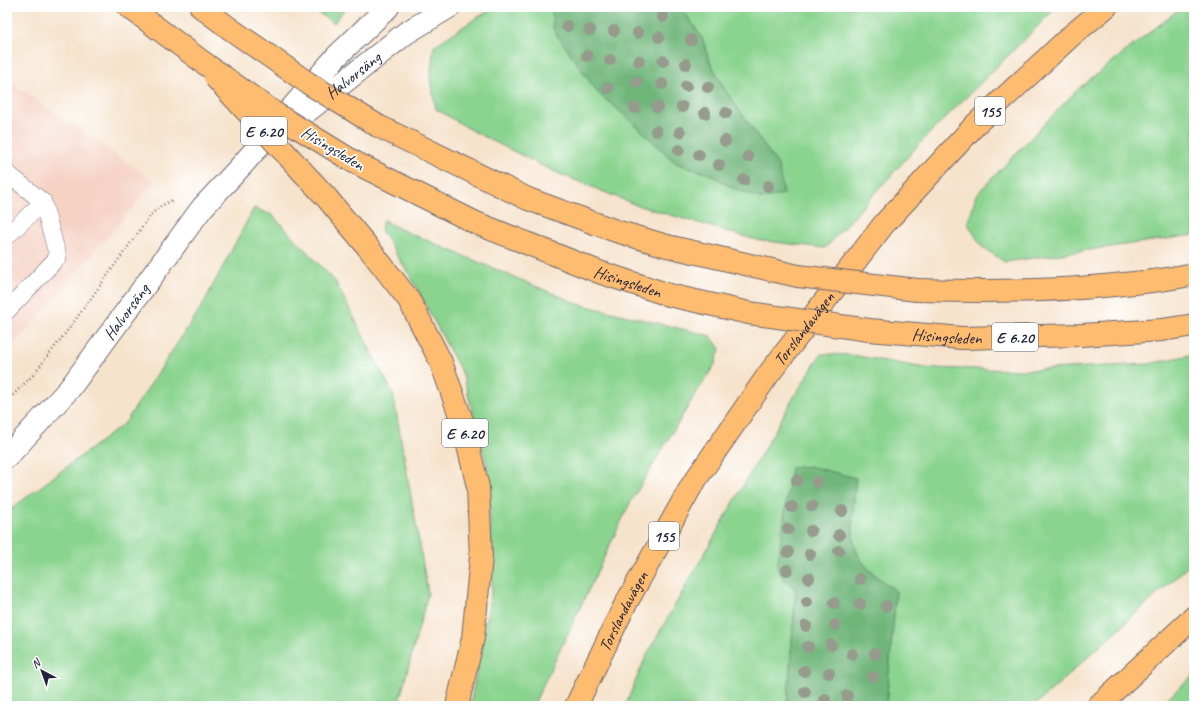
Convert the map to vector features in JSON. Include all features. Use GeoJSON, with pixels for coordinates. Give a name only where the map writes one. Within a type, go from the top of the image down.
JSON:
{"type":"FeatureCollection","features":[{"type":"Feature","properties":{"kind":"main road","name":"Hisingsleden"},"geometry":{"type":"LineString","coordinates":[[129,7],[276,114],[354,162],[476,223],[599,272],[669,295],[749,313],[869,330],[962,338],[1162,330],[1194,325]]}},
{"type":"Feature","properties":{"kind":"main road"},"geometry":{"type":"LineString","coordinates":[[201,7],[308,83],[378,126],[528,199],[616,231],[667,246],[798,276],[916,290],[1003,292],[1082,289],[1173,279],[1194,274]]}},
{"type":"Feature","properties":{"kind":"main road","name":"Torslandavägen"},"geometry":{"type":"LineString","coordinates":[[576,706],[624,607],[692,485],[768,375],[884,224],[977,123],[1072,34],[1106,7]]}},
{"type":"Feature","properties":{"kind":"main road","name":"E 6.20"},"geometry":{"type":"LineString","coordinates":[[200,60],[326,197],[367,246],[409,300],[441,362],[462,421],[478,487],[481,557],[472,638],[457,706]]}},
{"type":"Feature","properties":{"kind":"main road"},"geometry":{"type":"LineString","coordinates":[[1098,706],[1194,617]]}},
{"type":"Feature","properties":{"kind":"street","name":"Halvorsäng"},"geometry":{"type":"LineString","coordinates":[[7,457],[70,388],[202,208],[243,164],[337,56],[388,7]]}},
{"type":"Feature","properties":{"kind":"street","name":"Halvorsäng"},"geometry":{"type":"LineString","coordinates":[[243,164],[406,33],[449,7]]}},
{"type":"Feature","properties":{"kind":"lane"},"geometry":{"type":"LineString","coordinates":[[7,173],[43,202],[58,257],[7,311]]}},
{"type":"Feature","properties":{"kind":"lane"},"geometry":{"type":"LineString","coordinates":[[7,236],[43,202]]}},
{"type":"Feature","properties":{"kind":"shaded area"},"geometry":{"type":"Polygon","coordinates":[[[7,80],[155,182],[7,353],[7,80]]]}},
{"type":"Feature","properties":{"kind":"green space"},"geometry":{"type":"Polygon","coordinates":[[[309,7],[346,7],[334,23],[309,7]]]}},
{"type":"Feature","properties":{"kind":"green space"},"geometry":{"type":"Polygon","coordinates":[[[496,7],[554,7],[552,9],[598,93],[628,118],[676,163],[712,175],[733,188],[778,165],[725,90],[709,60],[702,38],[681,7],[1057,7],[920,143],[825,248],[757,240],[636,205],[553,171],[473,131],[436,109],[430,79],[434,46],[496,7]]]}},
{"type":"Feature","properties":{"kind":"green space"},"geometry":{"type":"Polygon","coordinates":[[[554,7],[681,7],[702,38],[709,60],[725,90],[778,165],[784,194],[762,199],[733,188],[712,175],[676,163],[628,118],[598,93],[553,29],[552,9],[554,7]]]}},
{"type":"Feature","properties":{"kind":"green space"},"geometry":{"type":"Polygon","coordinates":[[[1182,7],[1194,7],[1194,235],[1005,262],[982,247],[968,224],[976,195],[1079,88],[1182,7]]]}},
{"type":"Feature","properties":{"kind":"green space"},"geometry":{"type":"Polygon","coordinates":[[[254,208],[272,215],[335,281],[393,394],[428,593],[398,706],[7,706],[7,512],[125,423],[202,306],[254,208]]]}},
{"type":"Feature","properties":{"kind":"green space"},"geometry":{"type":"Polygon","coordinates":[[[383,220],[402,230],[578,304],[711,336],[720,349],[715,364],[630,503],[533,706],[470,706],[492,588],[488,470],[463,375],[410,276],[381,230],[383,220]]]}},
{"type":"Feature","properties":{"kind":"green space"},"geometry":{"type":"Polygon","coordinates":[[[821,354],[852,355],[925,368],[1028,370],[1149,364],[1194,354],[1194,561],[1034,706],[886,706],[896,591],[869,569],[861,560],[857,551],[854,542],[852,520],[856,478],[785,581],[796,589],[787,706],[625,706],[647,654],[795,395],[821,354]]]}},
{"type":"Feature","properties":{"kind":"green space"},"geometry":{"type":"Polygon","coordinates":[[[809,466],[856,478],[852,520],[854,542],[857,551],[861,560],[869,569],[896,591],[886,706],[787,706],[796,589],[785,581],[777,568],[791,468],[809,466]]]}},
{"type":"Feature","properties":{"kind":"green space"},"geometry":{"type":"Polygon","coordinates":[[[1194,675],[1194,706],[1158,706],[1194,675]]]}}]}
